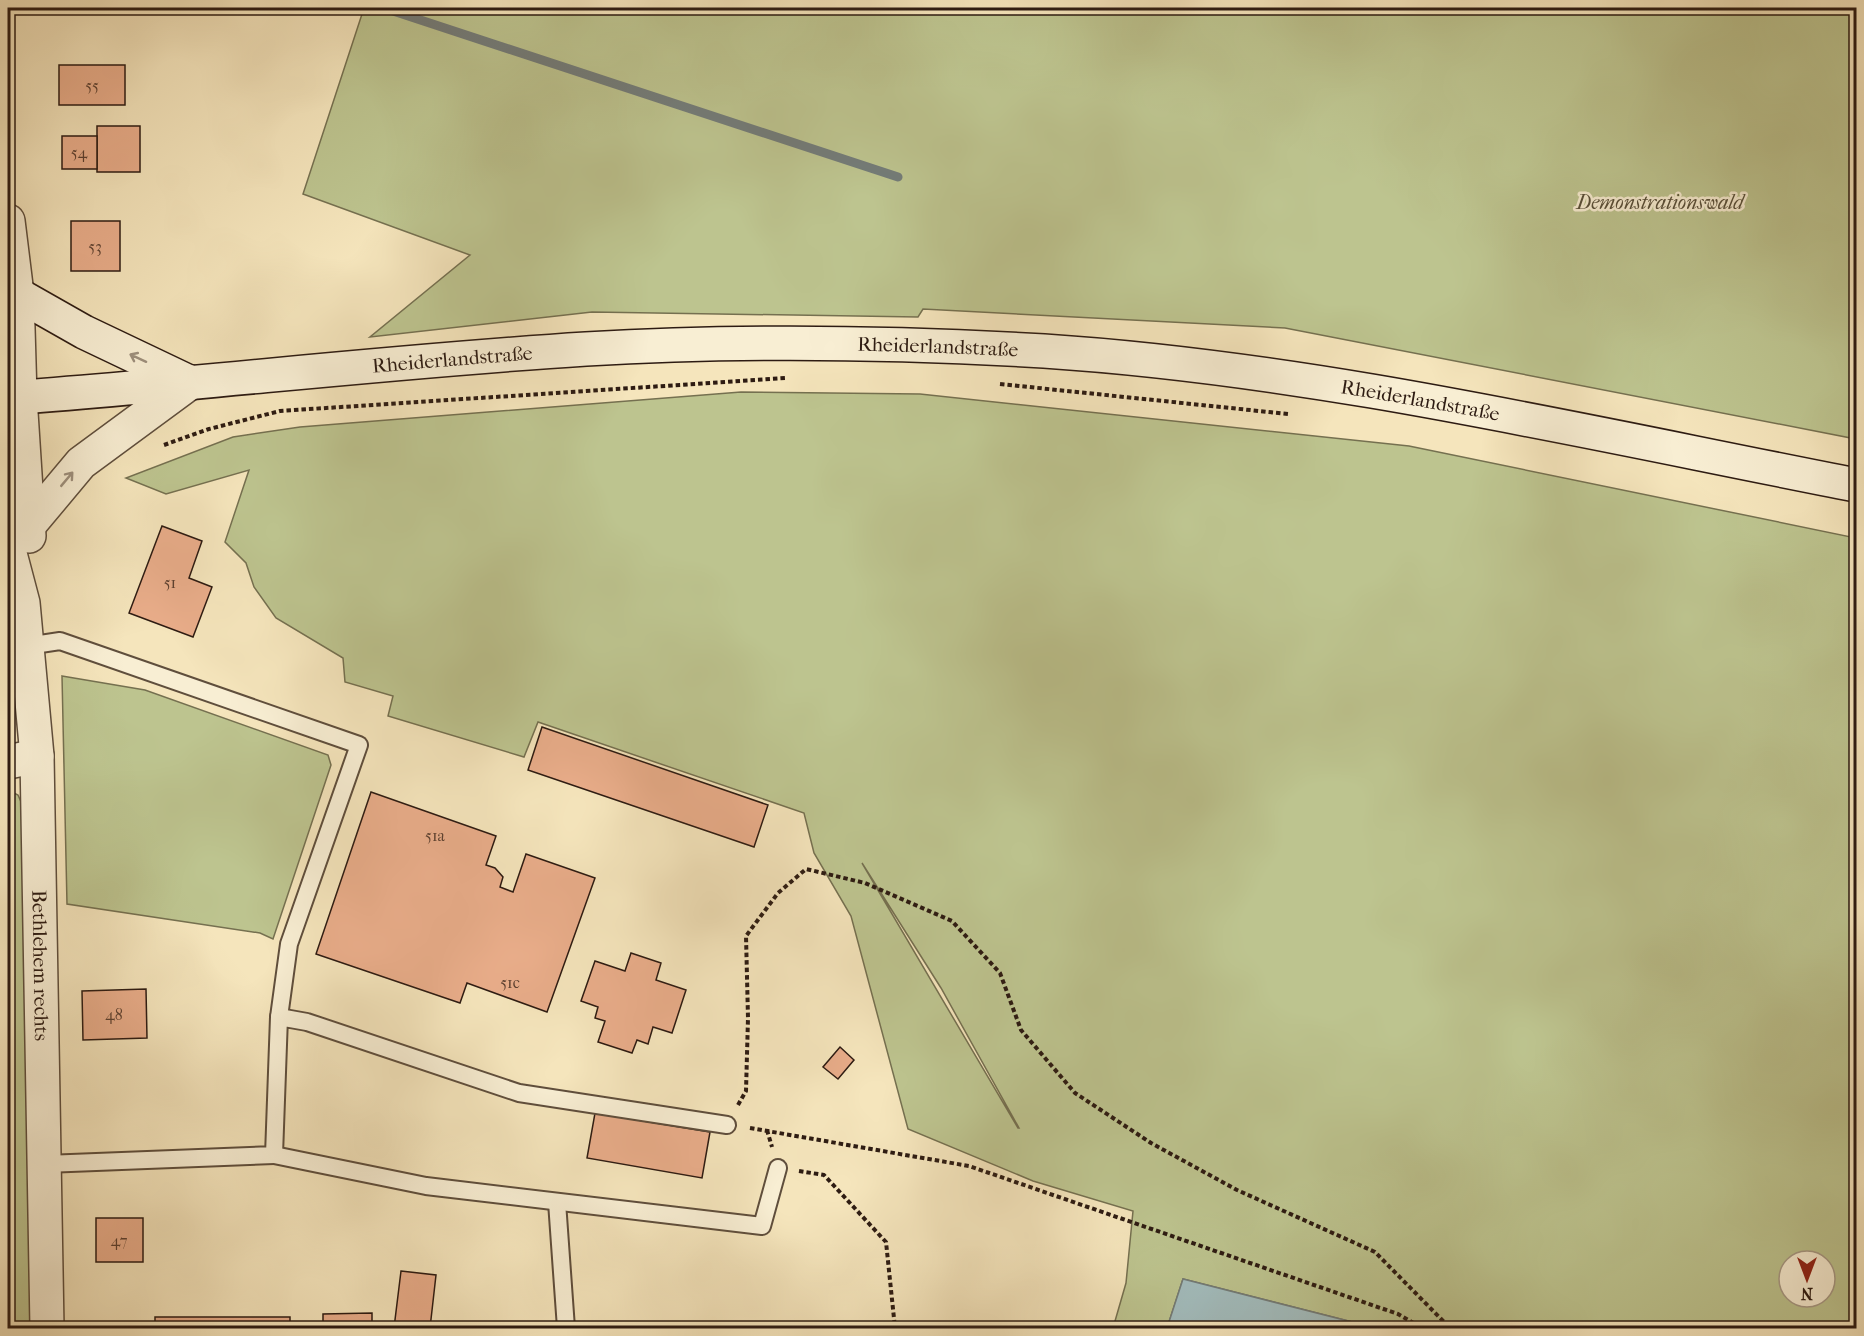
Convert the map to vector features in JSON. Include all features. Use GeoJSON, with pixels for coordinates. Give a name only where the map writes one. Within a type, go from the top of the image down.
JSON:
{"type":"FeatureCollection","features":[{"type":"Feature","properties":{"kind":"main road","name":"Bethlehem rechts"},"geometry":{"type":"LineString","coordinates":[[8,221],[17,294],[14,397],[23,603],[20,640],[22,759],[45,1164],[47,1329]]}},
{"type":"Feature","properties":{"kind":"main road"},"geometry":{"type":"LineString","coordinates":[[17,294],[84,332],[191,382],[81,463],[19,535]]}},
{"type":"Feature","properties":{"kind":"main road","name":"Rheiderlandstraße"},"geometry":{"type":"LineString","coordinates":[[14,397],[588,349],[766,344],[943,346],[1048,352],[1338,385],[1857,485]]}},
{"type":"Feature","properties":{"kind":"lane"},"geometry":{"type":"LineString","coordinates":[[20,640],[60,641],[359,745],[289,944],[279,1017],[274,1155]]}},
{"type":"Feature","properties":{"kind":"lane"},"geometry":{"type":"LineString","coordinates":[[279,1017],[307,1022],[519,1093],[727,1125]]}},
{"type":"Feature","properties":{"kind":"lane"},"geometry":{"type":"LineString","coordinates":[[45,1164],[274,1155],[426,1186],[762,1226],[778,1168]]}},
{"type":"Feature","properties":{"kind":"lane"},"geometry":{"type":"LineString","coordinates":[[557,1202],[566,1329]]}},
{"type":"Feature","properties":{"kind":"path"},"geometry":{"type":"LineString","coordinates":[[156,447],[209,429],[280,411],[791,378]]}},
{"type":"Feature","properties":{"kind":"path"},"geometry":{"type":"LineString","coordinates":[[993,383],[1289,414]]}},
{"type":"Feature","properties":{"kind":"path"},"geometry":{"type":"LineString","coordinates":[[1422,1329],[1398,1314],[969,1166],[727,1125],[746,1091],[746,936],[778,893],[806,869],[865,883],[952,921],[1000,973],[1021,1030],[1075,1093],[1151,1143],[1237,1190],[1375,1252],[1450,1329]]}},
{"type":"Feature","properties":{"kind":"path"},"geometry":{"type":"LineString","coordinates":[[767,1130],[778,1168],[824,1175],[886,1242],[896,1329]]}},
{"type":"Feature","properties":{"kind":"green space","name":"Demonstrationswald"},"geometry":{"type":"Polygon","coordinates":[[[364,8],[1856,8],[1856,439],[1285,328],[923,309],[918,317],[592,312],[370,337],[470,255],[303,194],[364,8]]]}},
{"type":"Feature","properties":{"kind":"green space"},"geometry":{"type":"Polygon","coordinates":[[[741,392],[920,394],[1409,446],[1856,538],[1856,1328],[1366,1328],[1360,1324],[1183,1279],[1167,1328],[1113,1328],[1126,1283],[1133,1211],[1033,1181],[908,1129],[851,916],[814,853],[804,813],[538,722],[524,757],[388,716],[393,696],[345,682],[343,658],[276,618],[254,587],[246,563],[225,542],[249,470],[166,494],[126,478],[233,437],[300,427],[741,392]],[[862,863],[1019,1128],[941,988],[862,863]]]}},
{"type":"Feature","properties":{"kind":"green space"},"geometry":{"type":"Polygon","coordinates":[[[62,676],[145,690],[328,755],[331,765],[273,939],[260,933],[67,904],[62,676]]]}},
{"type":"Feature","properties":{"kind":"green space"},"geometry":{"type":"Polygon","coordinates":[[[8,790],[18,795],[25,811],[34,1328],[8,1328],[8,790]]]}},
{"type":"Feature","properties":{"kind":"water"},"geometry":{"type":"Polygon","coordinates":[[[8,812],[12,1328],[8,1328],[8,812]]]}},
{"type":"Feature","properties":{"kind":"water"},"geometry":{"type":"Polygon","coordinates":[[[1183,1279],[1360,1324],[1366,1328],[1167,1328],[1183,1279]]]}},
{"type":"Feature","properties":{"kind":"building"},"geometry":{"type":"Polygon","coordinates":[[[59,65],[125,65],[125,105],[59,105],[59,65]]]}},
{"type":"Feature","properties":{"kind":"building"},"geometry":{"type":"Polygon","coordinates":[[[97,126],[140,126],[140,172],[97,172],[97,126]]]}},
{"type":"Feature","properties":{"kind":"building"},"geometry":{"type":"Polygon","coordinates":[[[62,136],[97,136],[97,169],[62,169],[62,136]]]}},
{"type":"Feature","properties":{"kind":"building"},"geometry":{"type":"Polygon","coordinates":[[[71,221],[120,221],[120,271],[71,271],[71,221]]]}},
{"type":"Feature","properties":{"kind":"building"},"geometry":{"type":"Polygon","coordinates":[[[162,526],[202,541],[189,578],[212,587],[193,637],[129,613],[162,526]]]}},
{"type":"Feature","properties":{"kind":"building"},"geometry":{"type":"Polygon","coordinates":[[[542,727],[768,805],[754,847],[528,770],[542,727]]]}},
{"type":"Feature","properties":{"kind":"building"},"geometry":{"type":"Polygon","coordinates":[[[371,792],[496,836],[486,865],[495,868],[503,877],[500,887],[513,892],[526,854],[595,878],[547,1012],[467,983],[460,1003],[316,954],[371,792]]]}},
{"type":"Feature","properties":{"kind":"building"},"geometry":{"type":"Polygon","coordinates":[[[631,953],[661,963],[656,980],[686,990],[672,1033],[653,1027],[648,1044],[637,1040],[632,1053],[598,1042],[605,1021],[595,1018],[598,1007],[581,1001],[595,961],[625,971],[631,953]]]}},
{"type":"Feature","properties":{"kind":"building"},"geometry":{"type":"Polygon","coordinates":[[[146,989],[147,1038],[83,1040],[82,991],[146,989]]]}},
{"type":"Feature","properties":{"kind":"building"},"geometry":{"type":"Polygon","coordinates":[[[840,1047],[854,1060],[838,1079],[823,1067],[840,1047]]]}},
{"type":"Feature","properties":{"kind":"building"},"geometry":{"type":"Polygon","coordinates":[[[595,1113],[710,1132],[702,1178],[587,1158],[595,1113]]]}},
{"type":"Feature","properties":{"kind":"building"},"geometry":{"type":"Polygon","coordinates":[[[96,1218],[143,1218],[143,1262],[96,1262],[96,1218]]]}},
{"type":"Feature","properties":{"kind":"building"},"geometry":{"type":"Polygon","coordinates":[[[401,1271],[436,1275],[430,1328],[394,1328],[401,1271]]]}},
{"type":"Feature","properties":{"kind":"building"},"geometry":{"type":"Polygon","coordinates":[[[372,1313],[372,1328],[323,1328],[323,1314],[372,1313]]]}},
{"type":"Feature","properties":{"kind":"building"},"geometry":{"type":"Polygon","coordinates":[[[155,1317],[290,1317],[290,1328],[155,1328],[155,1317]]]}},
{"type":"Feature","properties":{"kind":"waterway"},"geometry":{"type":"LineString","coordinates":[[384,8],[898,177]]}}]}
